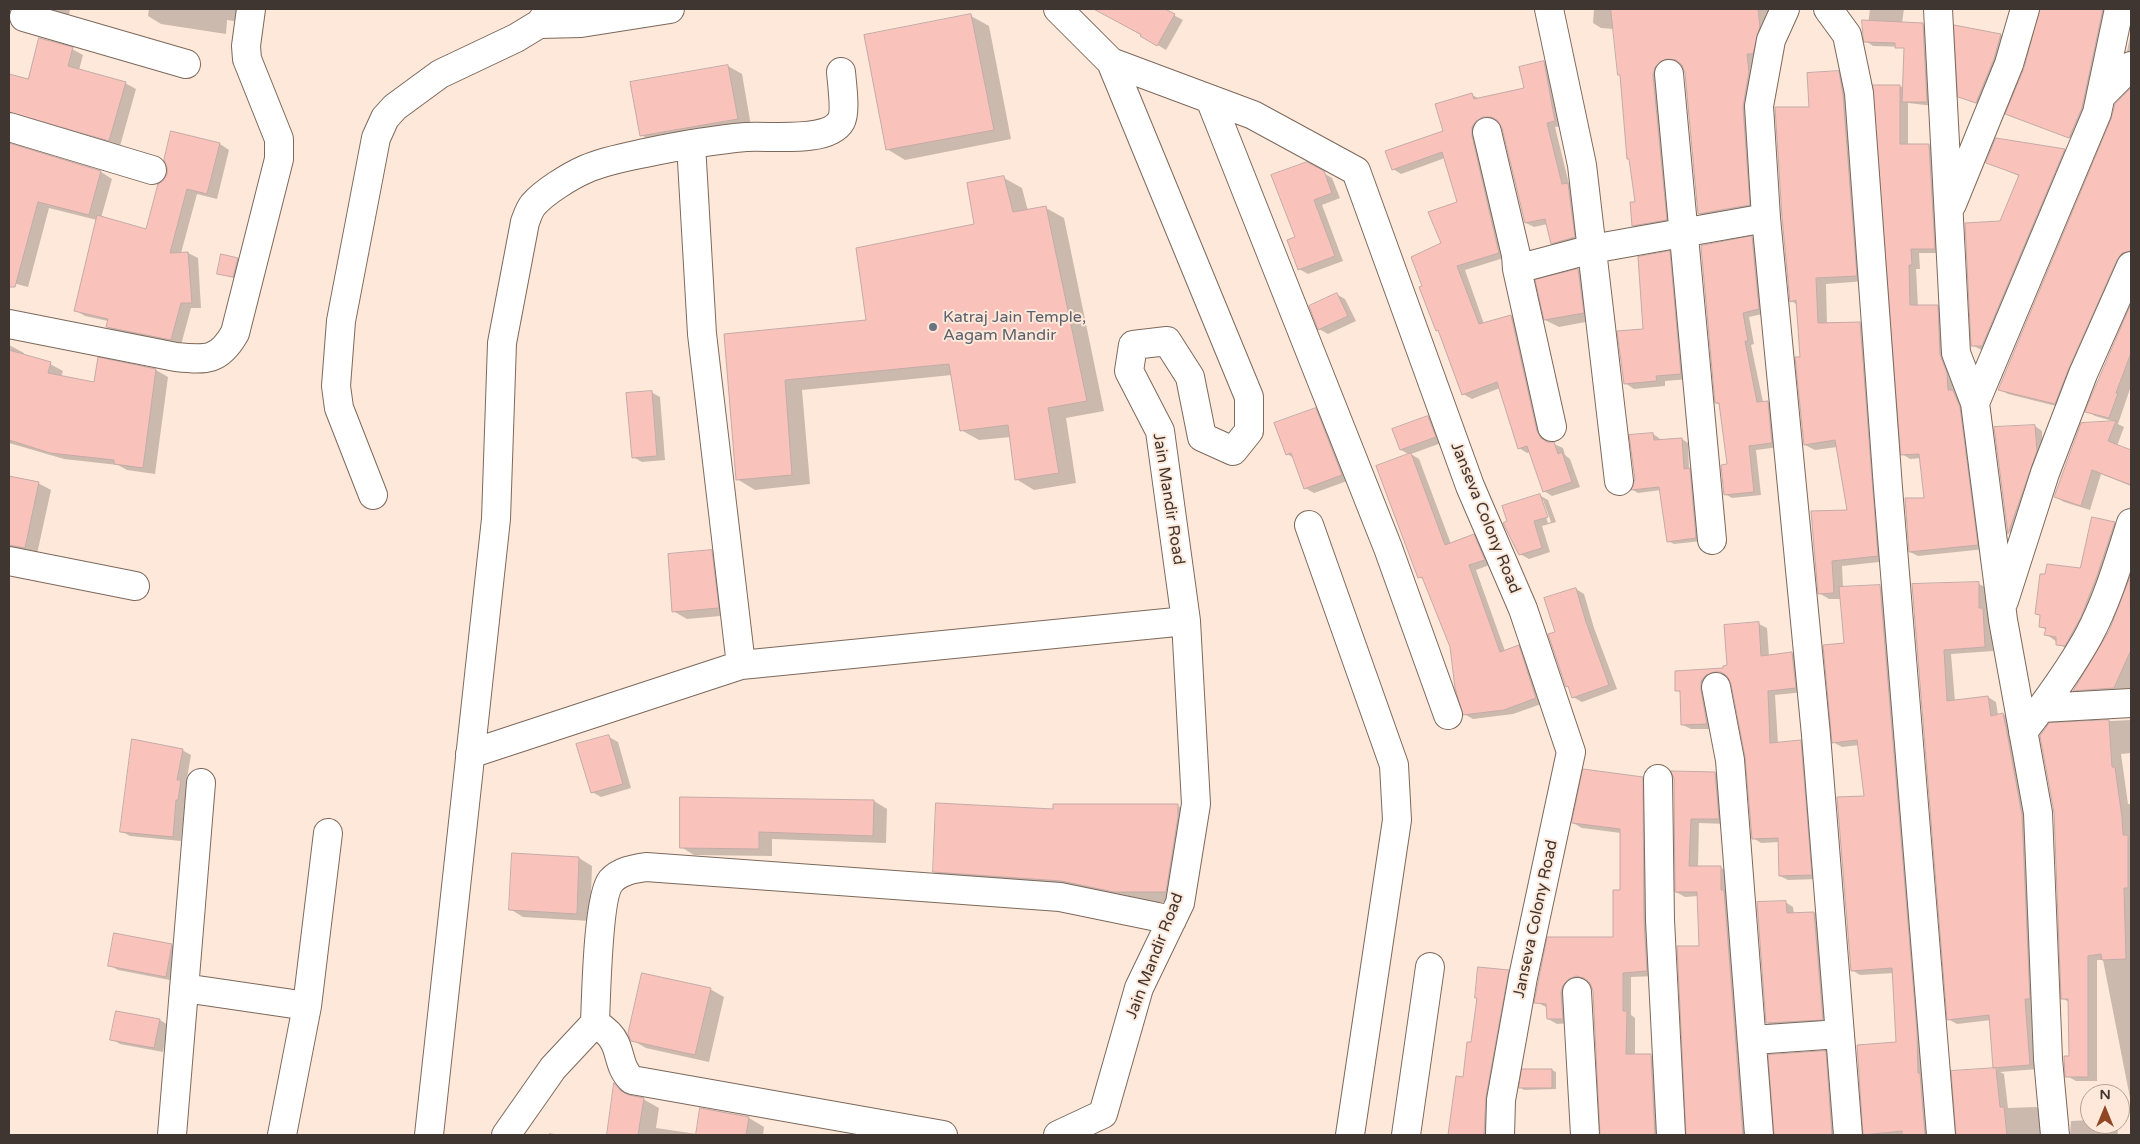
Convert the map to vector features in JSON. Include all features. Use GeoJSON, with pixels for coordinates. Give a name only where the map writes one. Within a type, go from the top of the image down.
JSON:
{"type":"FeatureCollection","features":[{"type":"Feature","properties":{"kind":"street"},"geometry":{"type":"LineString","coordinates":[[9,324],[183,358],[198,359],[215,356],[226,348],[235,333],[279,159],[279,139],[247,59],[246,46],[250,9]]}},
{"type":"Feature","properties":{"kind":"street"},"geometry":{"type":"LineString","coordinates":[[373,495],[339,408],[336,386],[341,321],[376,138],[385,118],[395,106],[440,74],[516,38],[543,16],[581,22],[670,9]]}},
{"type":"Feature","properties":{"kind":"street","name":"Jain Mandir Road"},"geometry":{"type":"LineString","coordinates":[[1058,9],[1111,62],[1249,397],[1249,431],[1232,451],[1202,437],[1190,377],[1168,341],[1133,345],[1129,371],[1160,431],[1186,621],[1196,804],[1180,903],[1139,988],[1103,1114],[1058,1135]]}},
{"type":"Feature","properties":{"kind":"street"},"geometry":{"type":"LineString","coordinates":[[1549,9],[1582,165],[1619,481]]}},
{"type":"Feature","properties":{"kind":"street"},"geometry":{"type":"LineString","coordinates":[[1785,9],[1771,40],[1758,106],[1766,218],[1816,735],[1848,1135]]}},
{"type":"Feature","properties":{"kind":"street"},"geometry":{"type":"LineString","coordinates":[[1828,9],[1847,35],[1859,94],[1889,508],[1941,1135]]}},
{"type":"Feature","properties":{"kind":"street"},"geometry":{"type":"LineString","coordinates":[[1938,9],[1956,353],[1975,403],[2002,607],[2038,813],[2048,1059],[2054,1135]]}},
{"type":"Feature","properties":{"kind":"street"},"geometry":{"type":"LineString","coordinates":[[1949,210],[2009,64],[2025,9]]}},
{"type":"Feature","properties":{"kind":"street"},"geometry":{"type":"LineString","coordinates":[[1975,403],[2097,113],[2120,9]]}},
{"type":"Feature","properties":{"kind":"street"},"geometry":{"type":"LineString","coordinates":[[20,13],[186,64]]}},
{"type":"Feature","properties":{"kind":"street","name":"Janseva Colony Road"},"geometry":{"type":"LineString","coordinates":[[1111,62],[1253,115],[1356,171],[1470,486],[1523,609],[1571,752],[1518,1005],[1501,1100],[1500,1135]]}},
{"type":"Feature","properties":{"kind":"street"},"geometry":{"type":"LineString","coordinates":[[2102,96],[2131,66]]}},
{"type":"Feature","properties":{"kind":"street"},"geometry":{"type":"LineString","coordinates":[[429,1135],[496,519],[502,344],[525,222],[532,206],[548,192],[586,169],[620,158],[691,144],[748,137],[798,137],[822,133],[836,126],[841,121],[843,109],[841,72]]}},
{"type":"Feature","properties":{"kind":"street"},"geometry":{"type":"LineString","coordinates":[[1669,74],[1712,540]]}},
{"type":"Feature","properties":{"kind":"street"},"geometry":{"type":"LineString","coordinates":[[1210,99],[1388,548],[1448,716]]}},
{"type":"Feature","properties":{"kind":"street"},"geometry":{"type":"LineString","coordinates":[[9,127],[152,170]]}},
{"type":"Feature","properties":{"kind":"street"},"geometry":{"type":"LineString","coordinates":[[1487,132],[1516,256],[1517,269],[1552,427]]}},
{"type":"Feature","properties":{"kind":"street"},"geometry":{"type":"LineString","coordinates":[[691,144],[702,334],[741,665]]}},
{"type":"Feature","properties":{"kind":"street"},"geometry":{"type":"LineString","coordinates":[[1517,269],[1592,249],[1766,218]]}},
{"type":"Feature","properties":{"kind":"street"},"geometry":{"type":"LineString","coordinates":[[2002,607],[2045,473],[2083,374],[2131,266]]}},
{"type":"Feature","properties":{"kind":"street"},"geometry":{"type":"LineString","coordinates":[[2023,732],[2055,692],[2089,636],[2116,570],[2131,523]]}},
{"type":"Feature","properties":{"kind":"street"},"geometry":{"type":"LineString","coordinates":[[1309,525],[1394,765],[1397,794],[1397,820],[1350,1135]]}},
{"type":"Feature","properties":{"kind":"street"},"geometry":{"type":"LineString","coordinates":[[9,561],[135,586]]}},
{"type":"Feature","properties":{"kind":"street"},"geometry":{"type":"LineString","coordinates":[[470,754],[741,665],[1186,621]]}},
{"type":"Feature","properties":{"kind":"street"},"geometry":{"type":"LineString","coordinates":[[1716,687],[1730,760],[1759,1135]]}},
{"type":"Feature","properties":{"kind":"street"},"geometry":{"type":"LineString","coordinates":[[2042,708],[2131,703]]}},
{"type":"Feature","properties":{"kind":"street"},"geometry":{"type":"LineString","coordinates":[[1658,779],[1660,920],[1671,1135]]}},
{"type":"Feature","properties":{"kind":"street"},"geometry":{"type":"LineString","coordinates":[[172,1135],[201,783]]}},
{"type":"Feature","properties":{"kind":"street"},"geometry":{"type":"LineString","coordinates":[[282,1135],[307,1006],[328,833]]}},
{"type":"Feature","properties":{"kind":"street"},"geometry":{"type":"LineString","coordinates":[[506,1135],[553,1068],[595,1023],[605,894],[610,883],[620,874],[634,869],[646,867],[1060,897],[1172,920]]}},
{"type":"Feature","properties":{"kind":"street"},"geometry":{"type":"LineString","coordinates":[[1406,1135],[1430,967]]}},
{"type":"Feature","properties":{"kind":"street"},"geometry":{"type":"LineString","coordinates":[[184,988],[307,1006]]}},
{"type":"Feature","properties":{"kind":"street"},"geometry":{"type":"LineString","coordinates":[[1577,992],[1585,1135]]}},
{"type":"Feature","properties":{"kind":"street"},"geometry":{"type":"LineString","coordinates":[[595,1023],[606,1030],[615,1043],[624,1072],[632,1080],[944,1135]]}},
{"type":"Feature","properties":{"kind":"street"},"geometry":{"type":"LineString","coordinates":[[1753,1040],[1840,1034]]}},
{"type":"Feature","properties":{"kind":"building"},"geometry":{"type":"Polygon","coordinates":[[[1094,9],[1165,9],[1175,14],[1157,46],[1094,9]]]}},
{"type":"Feature","properties":{"kind":"building"},"geometry":{"type":"Polygon","coordinates":[[[1611,9],[1758,9],[1760,26],[1753,54],[1747,54],[1749,72],[1743,107],[1750,205],[1698,214],[1685,73],[1682,65],[1676,60],[1667,59],[1655,67],[1653,75],[1667,220],[1632,226],[1630,202],[1635,202],[1629,159],[1627,159],[1620,75],[1618,75],[1611,9]]]}},
{"type":"Feature","properties":{"kind":"building"},"geometry":{"type":"Polygon","coordinates":[[[2040,9],[2103,9],[2082,108],[2069,138],[2005,114],[2024,68],[2040,9]]]}},
{"type":"Feature","properties":{"kind":"building"},"geometry":{"type":"Polygon","coordinates":[[[971,14],[994,130],[886,150],[864,35],[971,14]]]}},
{"type":"Feature","properties":{"kind":"building"},"geometry":{"type":"Polygon","coordinates":[[[1862,20],[1923,23],[1927,102],[1902,102],[1904,48],[1895,48],[1895,43],[1864,42],[1862,20]]]}},
{"type":"Feature","properties":{"kind":"building"},"geometry":{"type":"Polygon","coordinates":[[[1954,25],[2001,34],[1994,59],[1976,103],[1958,97],[1954,25]]]}},
{"type":"Feature","properties":{"kind":"building"},"geometry":{"type":"Polygon","coordinates":[[[39,38],[73,47],[68,66],[126,82],[109,141],[9,112],[9,74],[28,79],[39,38]]]}},
{"type":"Feature","properties":{"kind":"building"},"geometry":{"type":"Polygon","coordinates":[[[1544,61],[1555,121],[1547,123],[1562,184],[1568,183],[1575,237],[1551,244],[1545,219],[1525,223],[1502,128],[1498,121],[1492,117],[1483,117],[1476,121],[1472,127],[1472,136],[1499,253],[1457,266],[1479,324],[1511,315],[1537,431],[1541,438],[1547,442],[1554,442],[1558,454],[1562,452],[1572,482],[1543,492],[1527,446],[1518,449],[1497,382],[1462,395],[1438,330],[1436,331],[1419,287],[1422,286],[1411,257],[1441,243],[1428,212],[1457,202],[1442,152],[1392,170],[1385,151],[1443,131],[1435,104],[1472,93],[1474,99],[1524,88],[1519,67],[1544,61]]]}},
{"type":"Feature","properties":{"kind":"building"},"geometry":{"type":"Polygon","coordinates":[[[728,65],[738,119],[640,136],[630,82],[728,65]]]}},
{"type":"Feature","properties":{"kind":"building"},"geometry":{"type":"Polygon","coordinates":[[[1839,71],[1843,95],[1857,276],[1816,278],[1818,323],[1860,322],[1878,556],[1832,561],[1834,593],[1818,594],[1811,511],[1847,510],[1835,440],[1804,445],[1795,357],[1800,357],[1796,300],[1790,302],[1775,107],[1809,107],[1807,73],[1839,71]]]}},
{"type":"Feature","properties":{"kind":"building"},"geometry":{"type":"Polygon","coordinates":[[[1873,85],[1900,85],[1900,144],[1929,144],[1935,249],[1911,249],[1912,265],[1909,265],[1910,305],[1938,305],[1940,354],[1947,373],[1948,390],[1953,390],[1960,407],[1978,545],[1909,552],[1905,498],[1924,498],[1919,454],[1901,455],[1873,85]]]}},
{"type":"Feature","properties":{"kind":"building"},"geometry":{"type":"Polygon","coordinates":[[[2131,88],[2131,251],[2122,253],[2117,260],[2055,404],[1998,390],[2111,119],[2115,104],[2131,88]]]}},
{"type":"Feature","properties":{"kind":"building"},"geometry":{"type":"Polygon","coordinates":[[[171,131],[220,143],[207,194],[187,189],[170,253],[188,252],[192,303],[181,303],[171,340],[106,327],[108,319],[74,311],[97,215],[146,229],[158,184],[163,181],[167,174],[164,160],[171,131]]]}},
{"type":"Feature","properties":{"kind":"building"},"geometry":{"type":"Polygon","coordinates":[[[1996,138],[2065,149],[1982,346],[1971,346],[1965,223],[2000,221],[2019,175],[1986,163],[1996,138]]]}},
{"type":"Feature","properties":{"kind":"building"},"geometry":{"type":"Polygon","coordinates":[[[9,143],[101,171],[89,215],[38,202],[15,287],[9,287],[9,143]]]}},
{"type":"Feature","properties":{"kind":"building"},"geometry":{"type":"Polygon","coordinates":[[[1307,162],[1324,171],[1332,193],[1314,200],[1335,256],[1298,270],[1287,240],[1295,237],[1271,175],[1307,162]]]}},
{"type":"Feature","properties":{"kind":"building","name":"Katraj Jain Temple, Aagam Mandir"},"geometry":{"type":"Polygon","coordinates":[[[1004,176],[1013,212],[1046,206],[1087,401],[1048,408],[1059,473],[1015,480],[1008,425],[960,431],[949,364],[785,380],[792,475],[736,480],[724,334],[866,320],[856,248],[974,224],[967,183],[1004,176]]]}},
{"type":"Feature","properties":{"kind":"building"},"geometry":{"type":"Polygon","coordinates":[[[1752,236],[1759,309],[1743,313],[1748,341],[1745,341],[1757,402],[1768,401],[1772,443],[1749,446],[1754,492],[1724,495],[1721,465],[1727,464],[1719,403],[1715,403],[1701,246],[1752,236]]]}},
{"type":"Feature","properties":{"kind":"building"},"geometry":{"type":"Polygon","coordinates":[[[1670,251],[1681,374],[1656,376],[1657,381],[1624,384],[1617,331],[1643,329],[1638,257],[1670,251]]]}},
{"type":"Feature","properties":{"kind":"building"},"geometry":{"type":"Polygon","coordinates":[[[221,254],[238,258],[233,277],[217,274],[221,254]]]}},
{"type":"Feature","properties":{"kind":"building"},"geometry":{"type":"Polygon","coordinates":[[[1578,269],[1584,313],[1544,320],[1535,280],[1578,269]]]}},
{"type":"Feature","properties":{"kind":"building"},"geometry":{"type":"Polygon","coordinates":[[[1337,293],[1348,316],[1318,330],[1309,306],[1337,293]]]}},
{"type":"Feature","properties":{"kind":"building"},"geometry":{"type":"Polygon","coordinates":[[[2131,304],[2131,353],[2109,418],[2085,412],[2131,304]]]}},
{"type":"Feature","properties":{"kind":"building"},"geometry":{"type":"Polygon","coordinates":[[[9,350],[51,362],[48,373],[94,382],[98,357],[156,369],[143,468],[114,464],[114,460],[50,453],[9,440],[9,350]]]}},
{"type":"Feature","properties":{"kind":"building"},"geometry":{"type":"Polygon","coordinates":[[[652,391],[657,456],[632,458],[626,393],[652,391]]]}},
{"type":"Feature","properties":{"kind":"building"},"geometry":{"type":"Polygon","coordinates":[[[1316,408],[1342,475],[1304,489],[1291,453],[1286,455],[1274,423],[1316,408]]]}},
{"type":"Feature","properties":{"kind":"building"},"geometry":{"type":"Polygon","coordinates":[[[1428,416],[1436,437],[1400,450],[1392,429],[1428,416]]]}},
{"type":"Feature","properties":{"kind":"building"},"geometry":{"type":"Polygon","coordinates":[[[2116,421],[2108,441],[2131,450],[2131,485],[2092,470],[2081,506],[2054,497],[2081,423],[2116,421]]]}},
{"type":"Feature","properties":{"kind":"building"},"geometry":{"type":"Polygon","coordinates":[[[2035,425],[2037,451],[2008,534],[1994,427],[2035,425]]]}},
{"type":"Feature","properties":{"kind":"building"},"geometry":{"type":"Polygon","coordinates":[[[1653,433],[1654,440],[1682,438],[1684,469],[1690,468],[1696,538],[1667,542],[1659,487],[1631,490],[1635,479],[1629,435],[1653,433]]]}},
{"type":"Feature","properties":{"kind":"building"},"geometry":{"type":"Polygon","coordinates":[[[1411,453],[1445,545],[1474,534],[1485,560],[1469,565],[1500,652],[1519,645],[1536,698],[1504,710],[1463,715],[1455,688],[1450,647],[1422,577],[1418,578],[1376,466],[1411,453]]]}},
{"type":"Feature","properties":{"kind":"building"},"geometry":{"type":"Polygon","coordinates":[[[9,476],[39,482],[25,548],[9,545],[9,476]]]}},
{"type":"Feature","properties":{"kind":"building"},"geometry":{"type":"Polygon","coordinates":[[[1540,494],[1548,517],[1534,521],[1542,548],[1519,555],[1503,523],[1507,521],[1502,506],[1540,494]]]}},
{"type":"Feature","properties":{"kind":"building"},"geometry":{"type":"Polygon","coordinates":[[[2092,517],[2115,522],[2081,617],[2065,646],[2056,645],[2056,637],[2044,635],[2046,628],[2039,627],[2040,615],[2035,614],[2040,574],[2045,574],[2047,564],[2080,568],[2092,517]]]}},
{"type":"Feature","properties":{"kind":"building"},"geometry":{"type":"Polygon","coordinates":[[[712,550],[719,608],[672,612],[668,554],[712,550]]]}},
{"type":"Feature","properties":{"kind":"building"},"geometry":{"type":"Polygon","coordinates":[[[2130,577],[2131,650],[2114,688],[2073,691],[2109,631],[2130,577]]]}},
{"type":"Feature","properties":{"kind":"building"},"geometry":{"type":"Polygon","coordinates":[[[1979,582],[1979,608],[1983,608],[1985,647],[1944,650],[1947,701],[1988,696],[1991,716],[2003,713],[2022,815],[2030,999],[2025,999],[2030,1065],[1993,1068],[1989,1015],[1947,1020],[1912,584],[1979,582]]]}},
{"type":"Feature","properties":{"kind":"building"},"geometry":{"type":"Polygon","coordinates":[[[1880,585],[1917,1031],[1918,1073],[1920,1073],[1925,1135],[1902,1135],[1902,1131],[1863,1135],[1857,1045],[1896,1042],[1892,968],[1851,971],[1837,797],[1864,796],[1857,740],[1832,743],[1823,645],[1844,643],[1839,587],[1880,585]]]}},
{"type":"Feature","properties":{"kind":"building"},"geometry":{"type":"Polygon","coordinates":[[[1576,588],[1609,685],[1572,698],[1568,686],[1566,687],[1548,634],[1555,632],[1544,598],[1576,588]]]}},
{"type":"Feature","properties":{"kind":"building"},"geometry":{"type":"Polygon","coordinates":[[[1759,622],[1761,656],[1792,652],[1796,688],[1768,691],[1770,743],[1801,740],[1812,875],[1779,876],[1778,838],[1752,839],[1745,757],[1731,684],[1727,676],[1721,672],[1714,672],[1706,675],[1701,681],[1707,724],[1681,725],[1680,691],[1675,691],[1675,671],[1723,668],[1723,666],[1727,665],[1724,625],[1759,622]]]}},
{"type":"Feature","properties":{"kind":"building"},"geometry":{"type":"Polygon","coordinates":[[[2109,720],[2112,767],[2115,767],[2123,835],[2128,835],[2128,888],[2124,888],[2126,959],[2102,960],[2101,954],[2088,956],[2088,1077],[2065,1077],[2064,1056],[2069,1056],[2068,999],[2061,999],[2054,812],[2040,736],[2049,723],[2109,720]]]}},
{"type":"Feature","properties":{"kind":"building"},"geometry":{"type":"Polygon","coordinates":[[[609,735],[623,784],[591,793],[576,744],[609,735]]]}},
{"type":"Feature","properties":{"kind":"building"},"geometry":{"type":"Polygon","coordinates":[[[132,739],[183,749],[177,780],[181,780],[178,800],[176,800],[173,837],[120,832],[132,739]]]}},
{"type":"Feature","properties":{"kind":"building"},"geometry":{"type":"Polygon","coordinates":[[[1583,769],[1643,777],[1644,920],[1647,971],[1623,973],[1623,1011],[1627,1011],[1626,1054],[1651,1054],[1655,1135],[1600,1135],[1593,991],[1590,983],[1584,978],[1576,976],[1569,979],[1563,985],[1561,993],[1563,1019],[1547,1019],[1546,1004],[1534,1003],[1547,937],[1613,937],[1613,890],[1620,890],[1620,829],[1572,823],[1583,769]]]}},
{"type":"Feature","properties":{"kind":"building"},"geometry":{"type":"Polygon","coordinates":[[[1671,771],[1715,772],[1719,819],[1691,819],[1689,866],[1721,866],[1721,890],[1724,890],[1743,1135],[1686,1135],[1677,946],[1699,946],[1697,892],[1675,892],[1674,779],[1671,771]]]}},
{"type":"Feature","properties":{"kind":"building"},"geometry":{"type":"Polygon","coordinates":[[[680,797],[874,800],[873,836],[759,832],[759,849],[680,848],[680,797]]]}},
{"type":"Feature","properties":{"kind":"building"},"geometry":{"type":"Polygon","coordinates":[[[936,803],[1053,809],[1053,804],[1178,804],[1178,817],[1166,892],[1114,892],[1061,881],[933,872],[936,803]]]}},
{"type":"Feature","properties":{"kind":"building"},"geometry":{"type":"Polygon","coordinates":[[[512,853],[579,857],[577,914],[509,910],[512,853]]]}},
{"type":"Feature","properties":{"kind":"building"},"geometry":{"type":"Polygon","coordinates":[[[1786,901],[1787,913],[1814,912],[1823,1020],[1766,1023],[1757,902],[1786,901]]]}},
{"type":"Feature","properties":{"kind":"building"},"geometry":{"type":"Polygon","coordinates":[[[114,933],[172,944],[166,977],[108,966],[114,933]]]}},
{"type":"Feature","properties":{"kind":"building"},"geometry":{"type":"Polygon","coordinates":[[[1478,967],[1509,970],[1486,1097],[1484,1135],[1448,1135],[1456,1076],[1463,1077],[1467,1042],[1471,1042],[1477,998],[1475,998],[1478,967]]]}},
{"type":"Feature","properties":{"kind":"building"},"geometry":{"type":"Polygon","coordinates":[[[642,973],[711,988],[695,1055],[631,1041],[628,1034],[642,973]]]}},
{"type":"Feature","properties":{"kind":"building"},"geometry":{"type":"Polygon","coordinates":[[[116,1011],[160,1019],[154,1048],[110,1040],[116,1011]]]}},
{"type":"Feature","properties":{"kind":"building"},"geometry":{"type":"Polygon","coordinates":[[[1826,1051],[1832,1135],[1774,1135],[1768,1055],[1826,1051]]]}},
{"type":"Feature","properties":{"kind":"building"},"geometry":{"type":"Polygon","coordinates":[[[1996,1068],[2000,1107],[2004,1107],[2007,1135],[1956,1135],[1951,1071],[1996,1068]]]}},
{"type":"Feature","properties":{"kind":"building"},"geometry":{"type":"Polygon","coordinates":[[[1522,1069],[1552,1069],[1552,1088],[1519,1088],[1522,1069]]]}},
{"type":"Feature","properties":{"kind":"building"},"geometry":{"type":"Polygon","coordinates":[[[614,1083],[621,1091],[629,1095],[644,1098],[638,1135],[607,1135],[614,1083]]]}},
{"type":"Feature","properties":{"kind":"building"},"geometry":{"type":"Polygon","coordinates":[[[700,1108],[749,1117],[746,1135],[696,1135],[700,1108]]]}},
{"type":"Feature","properties":{"kind":"place","name":"Katraj Jain Temple, Aagam Mandir"},"geometry":{"type":"Point","coordinates":[933,327]}}]}
